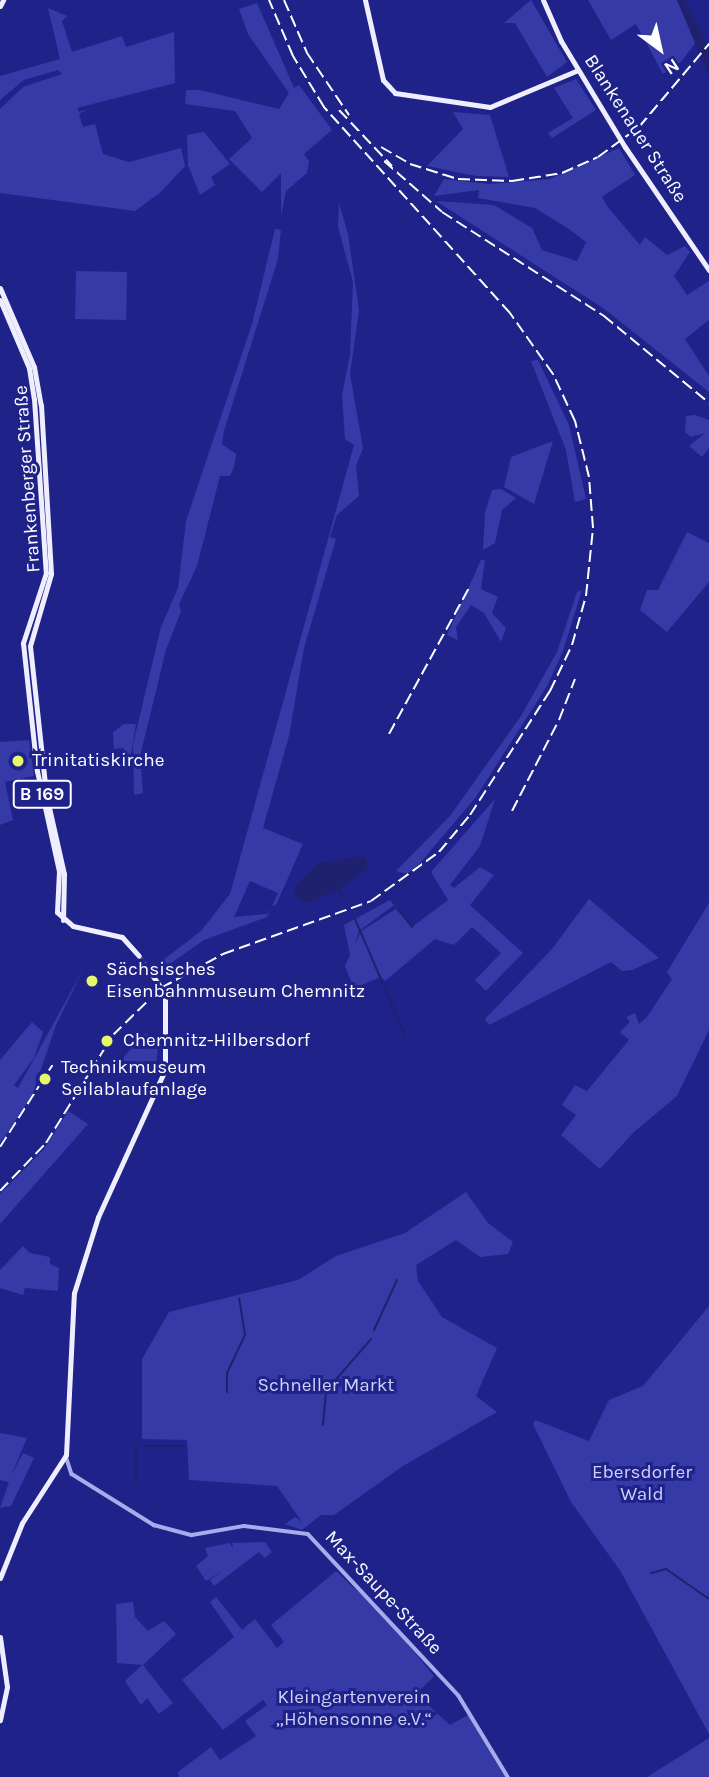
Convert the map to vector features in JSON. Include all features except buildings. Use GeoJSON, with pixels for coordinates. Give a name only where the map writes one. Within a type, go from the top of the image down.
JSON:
{"type":"FeatureCollection","features":[{"type":"Feature","properties":{"kind":"main road"},"geometry":{"type":"LineString","coordinates":[[0,6],[3,0]]}},
{"type":"Feature","properties":{"kind":"main road"},"geometry":{"type":"LineString","coordinates":[[365,0],[388,87],[404,96],[490,107],[578,70]]}},
{"type":"Feature","properties":{"kind":"main road","name":"Blankenauer Straße"},"geometry":{"type":"LineString","coordinates":[[542,0],[578,70],[709,270]]}},
{"type":"Feature","properties":{"kind":"main road","name":"Frankenberger Straße"},"geometry":{"type":"LineString","coordinates":[[0,288],[34,367],[41,405],[51,573],[30,646],[47,794],[64,874],[63,920]]}},
{"type":"Feature","properties":{"kind":"main road","name":"Frankenberger Straße"},"geometry":{"type":"LineString","coordinates":[[0,300],[29,368],[34,399],[46,573],[23,643],[37,771],[59,871],[57,912],[63,920]]}},
{"type":"Feature","properties":{"kind":"main road"},"geometry":{"type":"LineString","coordinates":[[63,920],[122,937],[139,956]]}},
{"type":"Feature","properties":{"kind":"main road"},"geometry":{"type":"LineString","coordinates":[[0,1578],[26,1517],[66,1455],[74,1297],[98,1217],[165,1070],[165,994],[151,973]]}},
{"type":"Feature","properties":{"kind":"main road"},"geometry":{"type":"LineString","coordinates":[[0,1637],[7,1687],[0,1720]]}},
{"type":"Feature","properties":{"kind":"street","name":"Max-Saupe-Straße"},"geometry":{"type":"LineString","coordinates":[[66,1455],[72,1474],[154,1525],[186,1534],[244,1526],[308,1534],[459,1696],[508,1777]]}},
{"type":"Feature","properties":{"kind":"green space"},"geometry":{"type":"Polygon","coordinates":[[[531,0],[567,62],[547,77],[515,23],[504,23],[531,0]]]}},
{"type":"Feature","properties":{"kind":"green space"},"geometry":{"type":"Polygon","coordinates":[[[588,0],[677,0],[696,42],[681,62],[663,74],[636,24],[611,40],[588,0]]]}},
{"type":"Feature","properties":{"kind":"green space"},"geometry":{"type":"Polygon","coordinates":[[[257,3],[294,88],[299,85],[332,130],[304,154],[309,161],[307,173],[286,191],[281,216],[281,173],[262,192],[229,159],[252,138],[235,111],[185,104],[186,90],[200,90],[279,109],[289,93],[248,34],[239,9],[257,3]]]}},
{"type":"Feature","properties":{"kind":"green space"},"geometry":{"type":"Polygon","coordinates":[[[48,8],[67,16],[62,21],[72,52],[122,36],[126,47],[174,32],[175,83],[77,108],[79,112],[88,109],[79,114],[83,127],[95,124],[103,154],[129,162],[181,148],[185,166],[161,192],[135,211],[0,193],[0,109],[23,87],[62,74],[58,70],[24,80],[0,100],[0,76],[60,59],[48,8]]]}},
{"type":"Feature","properties":{"kind":"green space"},"geometry":{"type":"Polygon","coordinates":[[[576,79],[596,110],[552,138],[548,133],[573,118],[554,88],[576,79]]]}},
{"type":"Feature","properties":{"kind":"green space"},"geometry":{"type":"Polygon","coordinates":[[[453,112],[490,115],[509,177],[476,176],[427,166],[463,129],[453,112]]]}},
{"type":"Feature","properties":{"kind":"green space"},"geometry":{"type":"Polygon","coordinates":[[[204,132],[230,164],[211,177],[215,185],[200,195],[188,165],[187,135],[204,132]]]}},
{"type":"Feature","properties":{"kind":"green space"},"geometry":{"type":"Polygon","coordinates":[[[619,148],[635,175],[602,197],[607,206],[640,245],[645,237],[667,255],[685,246],[690,252],[674,276],[687,295],[709,281],[709,320],[685,339],[709,376],[709,392],[603,308],[436,201],[494,205],[532,228],[542,250],[577,261],[586,242],[569,229],[535,208],[478,198],[479,190],[434,196],[444,179],[489,184],[550,179],[619,148]]]}},
{"type":"Feature","properties":{"kind":"green space"},"geometry":{"type":"Polygon","coordinates":[[[339,203],[348,234],[359,310],[350,374],[363,448],[356,466],[359,496],[337,515],[330,537],[336,539],[304,648],[289,736],[263,828],[303,844],[276,905],[272,906],[278,893],[250,881],[234,917],[267,914],[271,908],[267,917],[204,940],[161,970],[158,964],[201,931],[230,894],[354,445],[345,439],[342,395],[350,355],[353,282],[338,227],[339,203]]]}},
{"type":"Feature","properties":{"kind":"green space"},"geometry":{"type":"Polygon","coordinates":[[[275,229],[281,230],[278,259],[224,431],[222,444],[236,454],[234,467],[230,476],[220,476],[197,566],[179,604],[181,611],[166,650],[140,756],[143,793],[134,795],[133,744],[161,627],[178,588],[186,521],[252,324],[275,229]]]}},
{"type":"Feature","properties":{"kind":"green space"},"geometry":{"type":"Polygon","coordinates":[[[76,271],[127,272],[126,320],[75,319],[76,271]]]}},
{"type":"Feature","properties":{"kind":"green space"},"geometry":{"type":"Polygon","coordinates":[[[538,360],[569,425],[586,499],[575,502],[566,450],[531,361],[538,360]]]}},
{"type":"Feature","properties":{"kind":"green space"},"geometry":{"type":"Polygon","coordinates":[[[695,415],[709,420],[709,448],[702,457],[689,446],[705,433],[691,437],[685,432],[686,416],[695,415]]]}},
{"type":"Feature","properties":{"kind":"green space"},"geometry":{"type":"Polygon","coordinates":[[[553,441],[534,504],[504,487],[511,457],[553,441]]]}},
{"type":"Feature","properties":{"kind":"green space"},"geometry":{"type":"Polygon","coordinates":[[[501,489],[516,498],[502,510],[495,543],[483,550],[485,513],[492,490],[501,489]]]}},
{"type":"Feature","properties":{"kind":"green space"},"geometry":{"type":"Polygon","coordinates":[[[687,532],[709,543],[709,582],[667,632],[640,610],[647,590],[658,590],[687,532]]]}},
{"type":"Feature","properties":{"kind":"green space"},"geometry":{"type":"Polygon","coordinates":[[[481,560],[485,560],[481,589],[498,597],[492,613],[506,628],[501,642],[484,613],[471,605],[456,627],[458,640],[447,635],[481,560]]]}},
{"type":"Feature","properties":{"kind":"green space"},"geometry":{"type":"Polygon","coordinates":[[[582,590],[563,651],[547,686],[476,797],[421,862],[407,874],[396,871],[450,816],[521,716],[557,652],[577,592],[582,590]]]}},
{"type":"Feature","properties":{"kind":"green space"},"geometry":{"type":"Polygon","coordinates":[[[124,724],[136,724],[130,760],[124,760],[124,748],[114,749],[113,732],[124,724]]]}},
{"type":"Feature","properties":{"kind":"green space"},"geometry":{"type":"Polygon","coordinates":[[[29,740],[34,776],[5,782],[13,820],[0,825],[0,742],[29,740]]]}},
{"type":"Feature","properties":{"kind":"green space"},"geometry":{"type":"Polygon","coordinates":[[[495,799],[480,846],[450,885],[454,888],[480,867],[494,875],[470,905],[523,953],[486,991],[475,980],[501,953],[472,927],[454,945],[435,939],[385,981],[381,977],[354,988],[345,966],[350,955],[344,925],[390,900],[394,905],[359,931],[354,947],[361,931],[396,909],[412,927],[448,900],[431,872],[495,799]]]}},
{"type":"Feature","properties":{"kind":"green space"},"geometry":{"type":"Polygon","coordinates":[[[589,899],[659,958],[632,970],[622,971],[611,962],[489,1025],[485,1019],[552,949],[589,899]]]}},
{"type":"Feature","properties":{"kind":"green space"},"geometry":{"type":"Polygon","coordinates":[[[709,903],[709,1030],[677,1096],[634,1132],[600,1169],[561,1135],[576,1115],[562,1105],[575,1085],[587,1091],[629,1040],[620,1032],[630,1022],[626,1017],[635,1013],[639,1024],[647,1017],[672,979],[667,972],[709,903]]]}},
{"type":"Feature","properties":{"kind":"green space"},"geometry":{"type":"Polygon","coordinates":[[[84,968],[56,1025],[32,1096],[0,1143],[0,1060],[32,1022],[43,1032],[34,1058],[14,1085],[18,1088],[84,968]]]}},
{"type":"Feature","properties":{"kind":"green space"},"geometry":{"type":"Polygon","coordinates":[[[144,1034],[159,1038],[155,1076],[124,1063],[123,1058],[144,1034]]]}},
{"type":"Feature","properties":{"kind":"green space"},"geometry":{"type":"Polygon","coordinates":[[[68,1111],[88,1124],[0,1224],[0,1194],[44,1149],[68,1111]]]}},
{"type":"Feature","properties":{"kind":"green space","name":"Schneller Markt"},"geometry":{"type":"Polygon","coordinates":[[[466,1192],[488,1223],[513,1242],[508,1254],[480,1257],[456,1240],[416,1265],[418,1281],[442,1317],[497,1348],[476,1396],[497,1412],[403,1466],[334,1515],[321,1515],[302,1530],[285,1524],[295,1517],[302,1522],[277,1486],[189,1480],[187,1440],[142,1439],[142,1359],[169,1312],[298,1280],[336,1256],[405,1233],[466,1192]]]}},
{"type":"Feature","properties":{"kind":"green space"},"geometry":{"type":"Polygon","coordinates":[[[23,1246],[30,1253],[50,1257],[50,1264],[59,1268],[58,1291],[25,1288],[23,1295],[0,1288],[0,1270],[23,1246]]]}},
{"type":"Feature","properties":{"kind":"green space","name":"Ebersdorfer Wald"},"geometry":{"type":"Polygon","coordinates":[[[709,1306],[709,1734],[621,1572],[571,1502],[533,1424],[535,1420],[589,1441],[609,1400],[643,1386],[709,1306]]]}},
{"type":"Feature","properties":{"kind":"green space"},"geometry":{"type":"Polygon","coordinates":[[[0,1433],[27,1438],[11,1476],[23,1453],[34,1458],[11,1506],[0,1508],[9,1482],[0,1480],[0,1433]]]}},
{"type":"Feature","properties":{"kind":"green space"},"geometry":{"type":"Polygon","coordinates":[[[265,1542],[272,1552],[265,1558],[259,1552],[214,1586],[210,1580],[224,1570],[206,1581],[196,1566],[208,1556],[205,1548],[230,1543],[233,1549],[232,1543],[265,1542]]]}},
{"type":"Feature","properties":{"kind":"green space","name":"Kleingartenverein „Höhensonne e.V.“"},"geometry":{"type":"Polygon","coordinates":[[[336,1571],[388,1620],[434,1676],[418,1692],[426,1703],[450,1725],[468,1715],[505,1777],[179,1777],[178,1772],[211,1747],[220,1760],[256,1736],[245,1721],[267,1705],[263,1700],[223,1730],[182,1680],[234,1637],[210,1602],[216,1597],[242,1630],[255,1619],[277,1648],[284,1642],[271,1625],[336,1571]]]}},
{"type":"Feature","properties":{"kind":"green space"},"geometry":{"type":"Polygon","coordinates":[[[133,1602],[135,1617],[148,1631],[164,1621],[176,1634],[143,1665],[173,1703],[159,1714],[147,1698],[141,1705],[125,1681],[142,1665],[117,1663],[116,1604],[133,1602]]]}},
{"type":"Feature","properties":{"kind":"green space"},"geometry":{"type":"Polygon","coordinates":[[[709,1738],[709,1777],[647,1777],[709,1738]]]}},
{"type":"Feature","properties":{"kind":"shaded area"},"geometry":{"type":"Polygon","coordinates":[[[677,0],[685,0],[709,48],[709,76],[677,0]]]}},
{"type":"Feature","properties":{"kind":"shaded area"},"geometry":{"type":"Polygon","coordinates":[[[359,856],[366,858],[368,868],[339,890],[307,903],[295,897],[296,885],[317,864],[359,856]]]}},
{"type":"Feature","properties":{"kind":"waterway"},"geometry":{"type":"LineString","coordinates":[[339,890],[344,898]]}},
{"type":"Feature","properties":{"kind":"waterway"},"geometry":{"type":"LineString","coordinates":[[398,909],[412,927]]}},
{"type":"Feature","properties":{"kind":"waterway"},"geometry":{"type":"LineString","coordinates":[[355,919],[405,1035]]}},
{"type":"Feature","properties":{"kind":"waterway"},"geometry":{"type":"LineString","coordinates":[[374,1330],[397,1280]]}},
{"type":"Feature","properties":{"kind":"waterway"},"geometry":{"type":"LineString","coordinates":[[227,1392],[227,1373],[245,1335],[239,1298]]}},
{"type":"Feature","properties":{"kind":"waterway"},"geometry":{"type":"LineString","coordinates":[[323,1425],[326,1391],[371,1339]]}},
{"type":"Feature","properties":{"kind":"waterway"},"geometry":{"type":"LineString","coordinates":[[144,1446],[185,1446]]}},
{"type":"Feature","properties":{"kind":"waterway"},"geometry":{"type":"LineString","coordinates":[[136,1447],[136,1480]]}},
{"type":"Feature","properties":{"kind":"waterway"},"geometry":{"type":"LineString","coordinates":[[651,1573],[666,1569],[709,1599]]}},
{"type":"Feature","properties":{"kind":"tunnel"},"geometry":{"type":"LineString","coordinates":[[139,956],[151,973]]}},
{"type":"Feature","properties":{"kind":"railway"},"geometry":{"type":"LineString","coordinates":[[0,1191],[46,1143],[113,1035],[161,988],[223,954],[371,901],[439,852],[470,815],[550,691],[572,645],[586,596],[593,528],[589,477],[575,421],[553,374],[510,313],[324,107],[293,56],[269,0]]}},
{"type":"Feature","properties":{"kind":"railway"},"geometry":{"type":"LineString","coordinates":[[284,0],[307,53],[349,115]]}},
{"type":"Feature","properties":{"kind":"railway"},"geometry":{"type":"LineString","coordinates":[[381,147],[410,164],[458,179],[512,181],[562,173],[598,157],[639,127],[709,44]]}},
{"type":"Feature","properties":{"kind":"railway"},"geometry":{"type":"LineString","coordinates":[[339,110],[392,166]]}},
{"type":"Feature","properties":{"kind":"railway"},"geometry":{"type":"LineString","coordinates":[[384,161],[442,212],[604,316],[709,403]]}},
{"type":"Feature","properties":{"kind":"railway"},"geometry":{"type":"LineString","coordinates":[[389,734],[470,586]]}},
{"type":"Feature","properties":{"kind":"railway"},"geometry":{"type":"LineString","coordinates":[[512,811],[559,720],[575,679]]}},
{"type":"Feature","properties":{"kind":"railway"},"geometry":{"type":"LineString","coordinates":[[0,1147],[53,1064]]}},
{"type":"Feature","properties":{"kind":"place","name":"Trinitatiskirche"},"geometry":{"type":"Point","coordinates":[18,761]}},
{"type":"Feature","properties":{"kind":"place","name":"Sächsisches Eisenbahnmuseum Chemnitz"},"geometry":{"type":"Point","coordinates":[92,981]}},
{"type":"Feature","properties":{"kind":"place","name":"Chemnitz-Hilbersdorf"},"geometry":{"type":"Point","coordinates":[107,1041]}},
{"type":"Feature","properties":{"kind":"place","name":"Technikmuseum Seilablaufanlage"},"geometry":{"type":"Point","coordinates":[45,1079]}}]}
